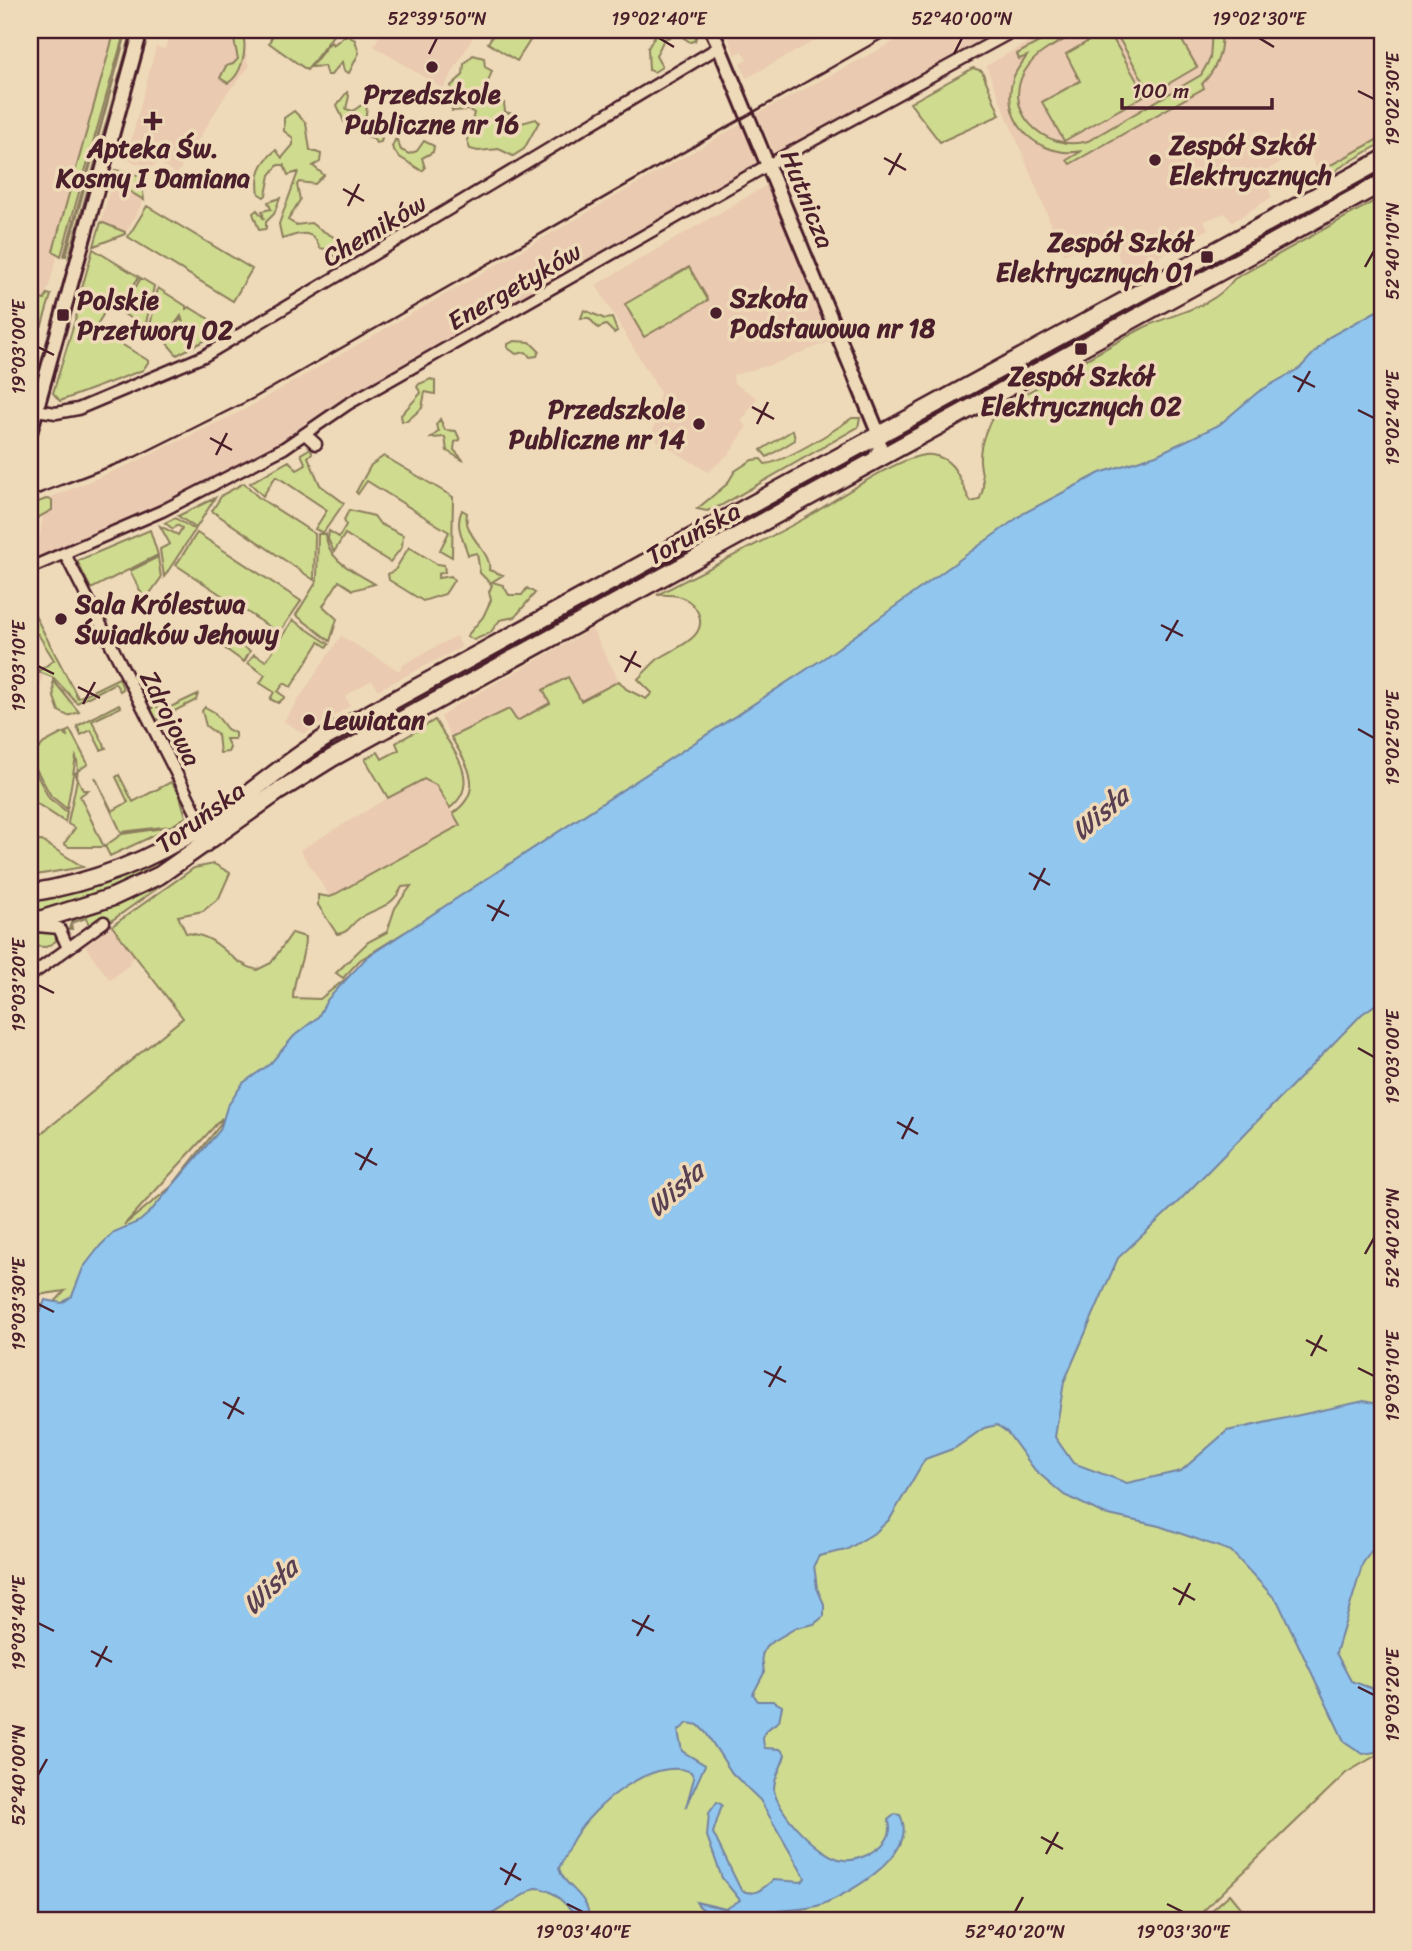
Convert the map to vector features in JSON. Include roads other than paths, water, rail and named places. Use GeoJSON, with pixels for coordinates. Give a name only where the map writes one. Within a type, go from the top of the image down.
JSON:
{"type":"FeatureCollection","features":[{"type":"Feature","properties":{"kind":"main road","name":"Toruńska"},"geometry":{"type":"LineString","coordinates":[[30,893],[130,865],[203,826],[285,763],[328,736],[1382,160]]}},
{"type":"Feature","properties":{"kind":"main road","name":"Toruńska"},"geometry":{"type":"LineString","coordinates":[[30,924],[138,887],[172,868],[279,790],[332,758],[1382,183]]}},
{"type":"Feature","properties":{"kind":"main road"},"geometry":{"type":"LineString","coordinates":[[1202,260],[1212,278]]}},
{"type":"Feature","properties":{"kind":"street"},"geometry":{"type":"LineString","coordinates":[[30,433],[141,30]]}},
{"type":"Feature","properties":{"kind":"street","name":"Hutnicza"},"geometry":{"type":"LineString","coordinates":[[712,30],[879,435]]}},
{"type":"Feature","properties":{"kind":"street","name":"Energetyków"},"geometry":{"type":"LineString","coordinates":[[30,568],[162,511],[305,434],[348,404],[769,164],[1015,30]]}},
{"type":"Feature","properties":{"kind":"street","name":"Chemików"},"geometry":{"type":"LineString","coordinates":[[36,410],[56,413],[78,409],[212,351],[719,47]]}},
{"type":"Feature","properties":{"kind":"street"},"geometry":{"type":"LineString","coordinates":[[305,434],[316,444]]}},
{"type":"Feature","properties":{"kind":"street"},"geometry":{"type":"LineString","coordinates":[[872,464],[880,448],[879,435]]}},
{"type":"Feature","properties":{"kind":"street","name":"Zdrojowa"},"geometry":{"type":"LineString","coordinates":[[65,554],[203,826]]}},
{"type":"Feature","properties":{"kind":"street"},"geometry":{"type":"LineString","coordinates":[[68,947],[62,931],[68,919],[98,902]]}},
{"type":"Feature","properties":{"kind":"street"},"geometry":{"type":"LineString","coordinates":[[30,976],[104,922]]}},
{"type":"Feature","properties":{"kind":"street","name":"Toruńska"},"geometry":{"type":"LineString","coordinates":[[30,924],[53,925],[62,931]]}},
{"type":"Feature","properties":{"kind":"water","name":"Wisła"},"geometry":{"type":"Polygon","coordinates":[[[1382,308],[1382,1000],[1362,1014],[1180,1200],[1118,1258],[1064,1382],[1055,1437],[1073,1463],[1127,1483],[1181,1471],[1227,1431],[1364,1401],[1382,1405],[1382,1536],[1363,1563],[1336,1653],[1351,1681],[1382,1692],[1382,1751],[1363,1754],[1344,1741],[1278,1602],[1231,1551],[1159,1526],[1104,1514],[1064,1495],[1035,1470],[1007,1432],[997,1425],[984,1428],[955,1448],[925,1459],[890,1519],[876,1532],[846,1550],[819,1556],[814,1565],[817,1588],[824,1604],[824,1616],[814,1624],[796,1628],[767,1645],[762,1655],[764,1673],[753,1694],[758,1701],[773,1701],[782,1706],[779,1721],[765,1732],[763,1738],[765,1748],[780,1749],[785,1754],[774,1789],[791,1821],[812,1843],[824,1851],[834,1857],[852,1860],[869,1854],[884,1843],[890,1828],[888,1820],[895,1814],[900,1815],[904,1829],[892,1857],[865,1881],[835,1898],[816,1906],[766,1913],[738,1922],[717,1921],[698,1905],[696,1902],[726,1909],[740,1900],[722,1878],[707,1836],[709,1813],[717,1802],[722,1805],[713,1833],[741,1890],[750,1893],[762,1889],[773,1880],[802,1882],[805,1878],[760,1800],[732,1773],[706,1733],[698,1725],[688,1723],[678,1731],[682,1751],[705,1765],[686,1807],[694,1778],[691,1772],[676,1769],[659,1771],[642,1777],[609,1799],[583,1826],[570,1845],[559,1868],[561,1875],[585,1903],[589,1918],[576,1914],[552,1893],[535,1888],[487,1917],[469,1921],[30,1921],[30,1305],[35,1313],[40,1313],[45,1300],[62,1303],[72,1296],[83,1268],[100,1246],[114,1232],[140,1221],[150,1212],[220,1130],[227,1107],[243,1083],[270,1064],[294,1036],[318,1017],[327,1000],[367,957],[824,658],[1024,513],[1100,473],[1156,455],[1219,425],[1258,392],[1300,368],[1329,337],[1382,308]]]}},
{"type":"Feature","properties":{"kind":"railway"},"geometry":{"type":"LineString","coordinates":[[30,497],[135,457],[254,398],[897,30]]}},
{"type":"Feature","properties":{"kind":"place","name":"Przedszkole Publiczne nr 16"},"geometry":{"type":"Point","coordinates":[432,67]}},
{"type":"Feature","properties":{"kind":"place","name":"Apteka Św. Kosmy I Damiana"},"geometry":{"type":"Point","coordinates":[153,121]}},
{"type":"Feature","properties":{"kind":"place","name":"Zespół Szkół Elektrycznych"},"geometry":{"type":"Point","coordinates":[1155,160]}},
{"type":"Feature","properties":{"kind":"place","name":"Zespół Szkół Elektrycznych 01"},"geometry":{"type":"Point","coordinates":[1207,257]}},
{"type":"Feature","properties":{"kind":"place","name":"Szkoła Podstawowa nr 18"},"geometry":{"type":"Point","coordinates":[716,313]}},
{"type":"Feature","properties":{"kind":"place","name":"Polskie Przetwory 02"},"geometry":{"type":"Point","coordinates":[63,315]}},
{"type":"Feature","properties":{"kind":"place","name":"Zespół Szkół Elektrycznych 02"},"geometry":{"type":"Point","coordinates":[1081,349]}},
{"type":"Feature","properties":{"kind":"place","name":"Przedszkole Publiczne nr 14"},"geometry":{"type":"Point","coordinates":[699,424]}},
{"type":"Feature","properties":{"kind":"place","name":"Sala Królestwa Świadków Jehowy"},"geometry":{"type":"Point","coordinates":[61,619]}},
{"type":"Feature","properties":{"kind":"place","name":"Lewiatan"},"geometry":{"type":"Point","coordinates":[309,720]}}]}
